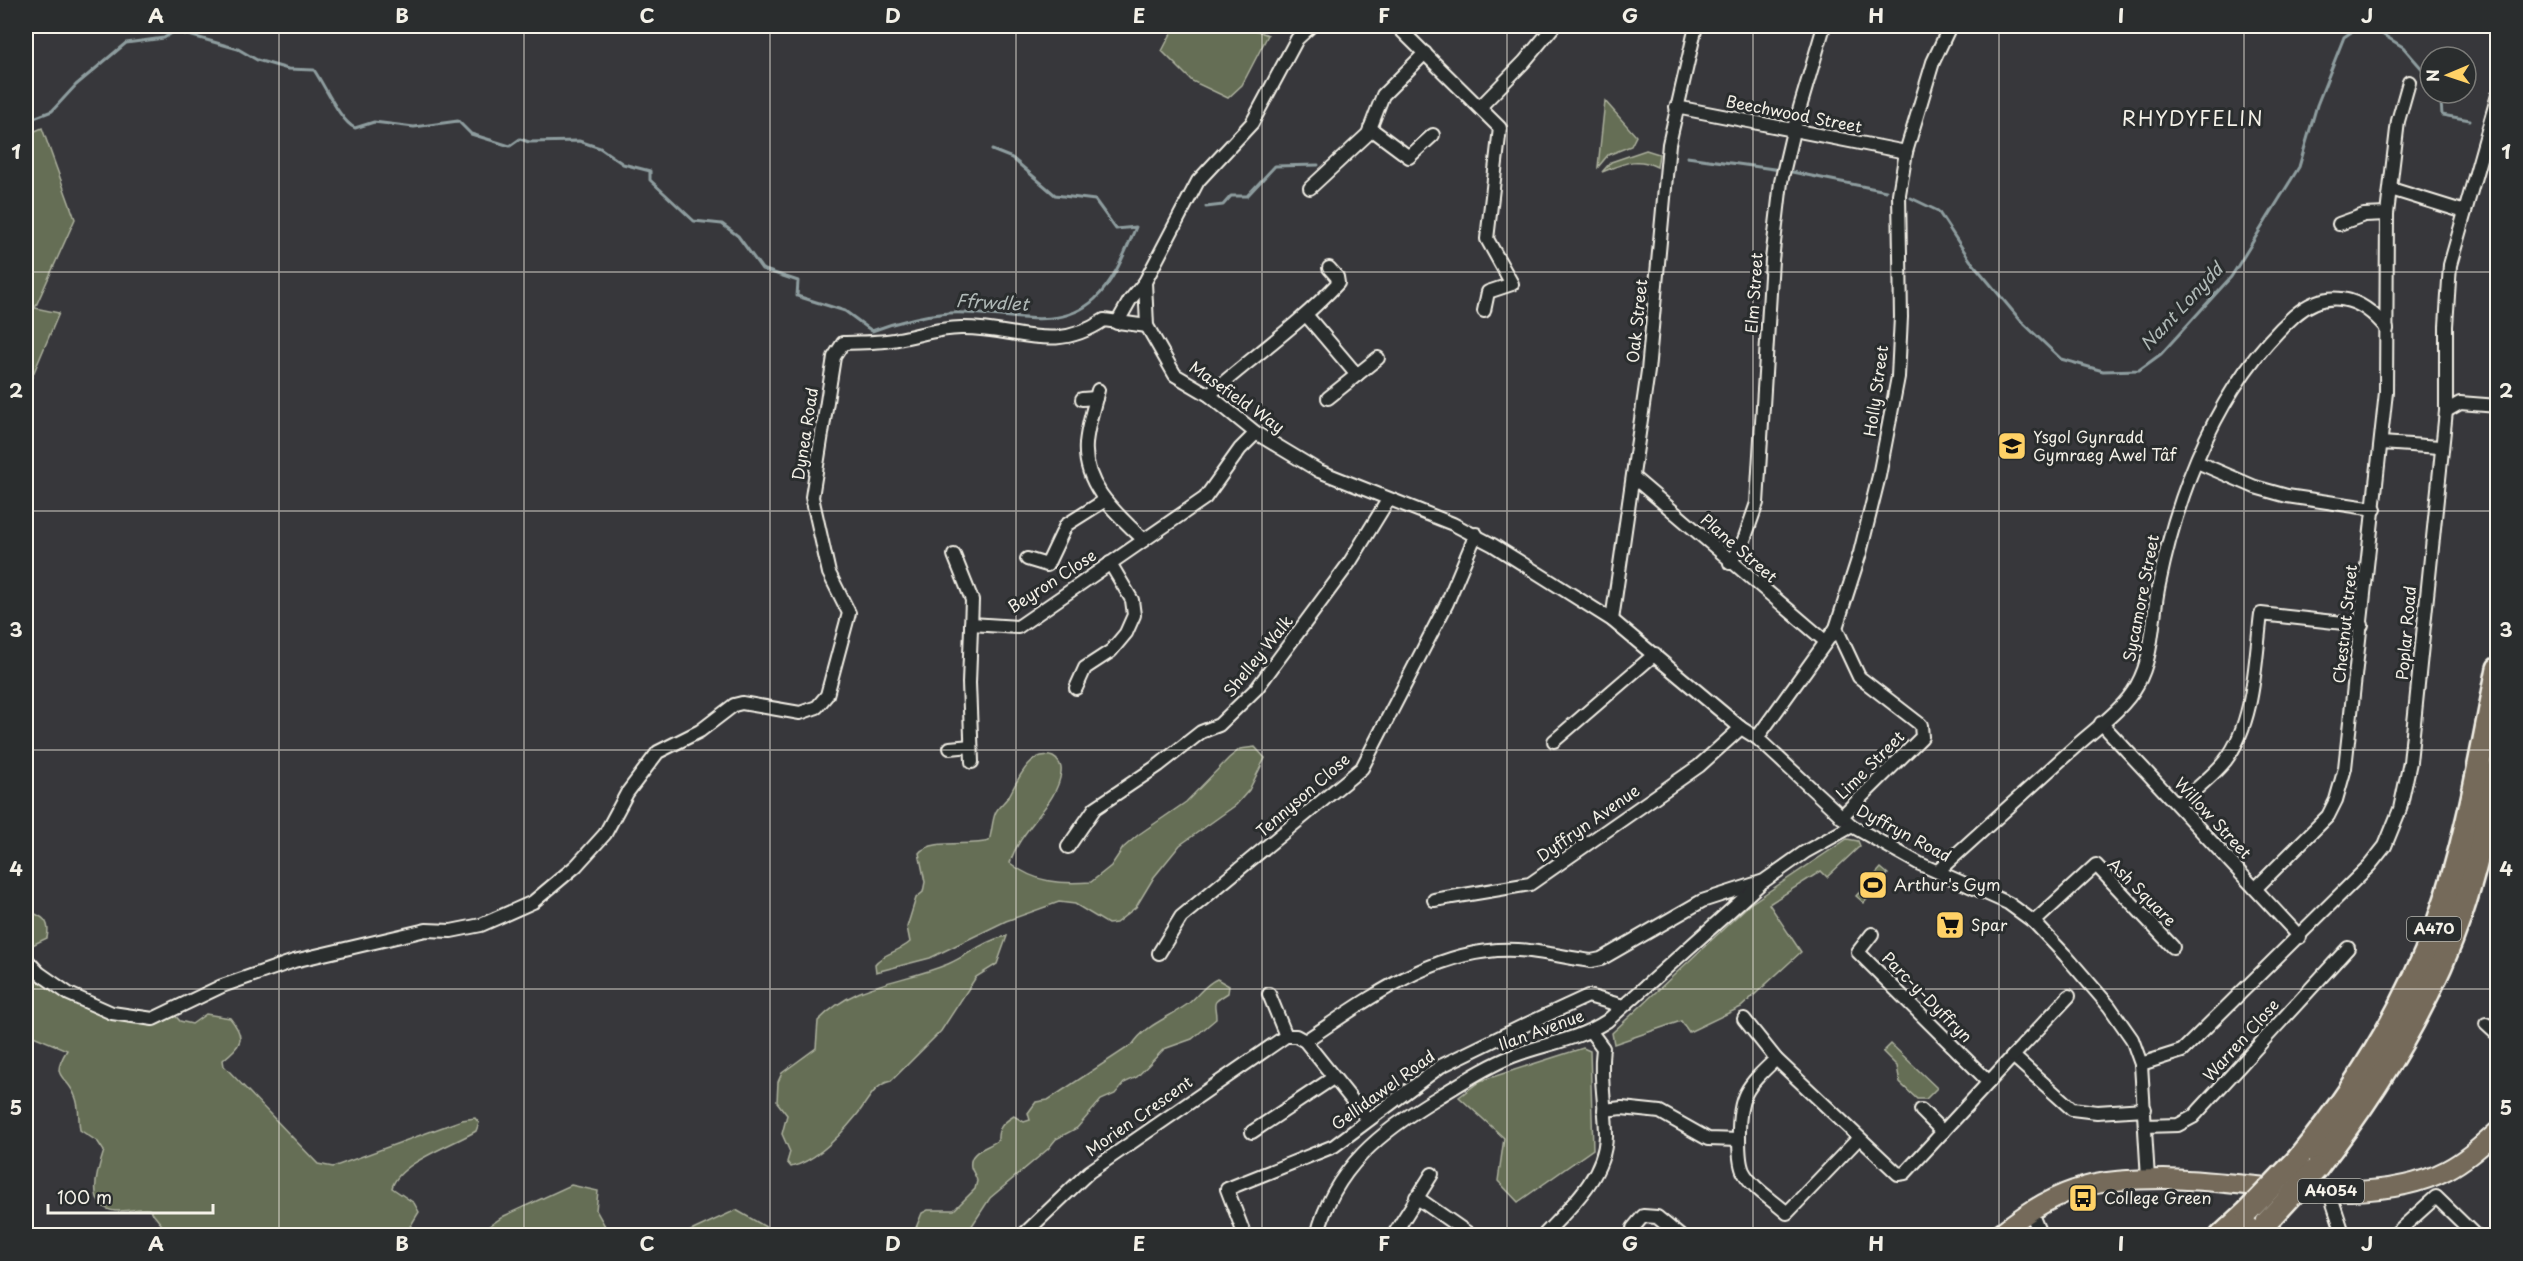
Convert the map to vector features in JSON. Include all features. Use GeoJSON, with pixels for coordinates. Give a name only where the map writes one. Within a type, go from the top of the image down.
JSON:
{"type":"FeatureCollection","features":[{"type":"Feature","properties":{"kind":"highway","name":"A470"},"geometry":{"type":"LineString","coordinates":[[2251,1236],[2267,1222],[2369,1064],[2421,963],[2438,920],[2457,858],[2498,668]]}},
{"type":"Feature","properties":{"kind":"highway","name":"A470"},"geometry":{"type":"LineString","coordinates":[[2221,1236],[2307,1163],[2384,1074],[2419,1014],[2461,916],[2479,856],[2498,770]]}},
{"type":"Feature","properties":{"kind":"main road","name":"A4054"},"geometry":{"type":"LineString","coordinates":[[1996,1236],[2030,1210],[2076,1189],[2148,1179],[2224,1181],[2329,1191],[2386,1189],[2426,1179],[2449,1169],[2498,1131]]}},
{"type":"Feature","properties":{"kind":"street"},"geometry":{"type":"LineString","coordinates":[[1117,323],[1130,300],[1145,282],[1198,181],[1252,123],[1297,39],[1311,26]]}},
{"type":"Feature","properties":{"kind":"street"},"geometry":{"type":"LineString","coordinates":[[1397,26],[1500,128],[1486,239],[1512,284],[1488,292],[1484,310]]}},
{"type":"Feature","properties":{"kind":"street"},"geometry":{"type":"LineString","coordinates":[[1480,107],[1524,62],[1554,26]]}},
{"type":"Feature","properties":{"kind":"street","name":"Oak Street"},"geometry":{"type":"LineString","coordinates":[[1612,620],[1648,371],[1665,178],[1676,107],[1696,26]]}},
{"type":"Feature","properties":{"kind":"street","name":"Elm Street"},"geometry":{"type":"LineString","coordinates":[[1730,563],[1744,540],[1757,503],[1772,260],[1781,182],[1793,131],[1824,26]]}},
{"type":"Feature","properties":{"kind":"street","name":"Holly Street"},"geometry":{"type":"LineString","coordinates":[[1757,738],[1836,628],[1860,553],[1879,476],[1898,377],[1901,317],[1899,194],[1906,152],[1933,62],[1950,26]]}},
{"type":"Feature","properties":{"kind":"street"},"geometry":{"type":"LineString","coordinates":[[1310,188],[1368,134],[1383,95],[1425,53]]}},
{"type":"Feature","properties":{"kind":"street","name":"Chestnut Street"},"geometry":{"type":"LineString","coordinates":[[2256,888],[2328,816],[2336,800],[2345,768],[2386,392],[2387,213],[2398,121],[2409,82]]}},
{"type":"Feature","properties":{"kind":"street","name":"Poplar Road"},"geometry":{"type":"LineString","coordinates":[[2141,1064],[2182,1051],[2300,937],[2370,865],[2385,846],[2400,809],[2410,762],[2440,447],[2446,411],[2447,287],[2465,212],[2498,95]]}},
{"type":"Feature","properties":{"kind":"street","name":"Beechwood Street"},"geometry":{"type":"LineString","coordinates":[[1676,107],[1906,152]]}},
{"type":"Feature","properties":{"kind":"street"},"geometry":{"type":"LineString","coordinates":[[1370,128],[1409,157],[1433,135]]}},
{"type":"Feature","properties":{"kind":"street"},"geometry":{"type":"LineString","coordinates":[[2391,189],[2465,212]]}},
{"type":"Feature","properties":{"kind":"street"},"geometry":{"type":"LineString","coordinates":[[2339,224],[2364,215],[2387,213]]}},
{"type":"Feature","properties":{"kind":"street"},"geometry":{"type":"LineString","coordinates":[[1209,395],[1244,364],[1307,316],[1338,283],[1337,277],[1329,268]]}},
{"type":"Feature","properties":{"kind":"street","name":"Masefield Way"},"geometry":{"type":"LineString","coordinates":[[1145,282],[1147,326],[1175,375],[1209,395],[1256,433],[1319,471],[1476,534],[1570,594]]}},
{"type":"Feature","properties":{"kind":"street","name":"Sycamore Street"},"geometry":{"type":"LineString","coordinates":[[1938,871],[2129,698],[2144,671],[2166,554],[2178,509],[2197,462],[2226,404],[2270,339],[2305,307],[2326,299],[2340,298],[2367,309],[2387,329]]}},
{"type":"Feature","properties":{"kind":"street"},"geometry":{"type":"LineString","coordinates":[[1307,316],[1357,375]]}},
{"type":"Feature","properties":{"kind":"street","name":"Dynea Road"},"geometry":{"type":"LineString","coordinates":[[26,959],[39,974],[69,994],[112,1013],[153,1019],[222,986],[294,961],[426,930],[451,931],[481,925],[533,902],[576,866],[605,834],[627,793],[658,752],[700,731],[734,705],[742,703],[800,714],[817,707],[827,695],[849,613],[829,573],[812,496],[834,357],[843,343],[898,339],[926,331],[963,327],[1064,339],[1087,331],[1104,320],[1147,326]]}},
{"type":"Feature","properties":{"kind":"street"},"geometry":{"type":"LineString","coordinates":[[1328,398],[1378,358]]}},
{"type":"Feature","properties":{"kind":"street"},"geometry":{"type":"LineString","coordinates":[[1082,399],[1097,394],[1086,445],[1091,474],[1104,501],[1144,540]]}},
{"type":"Feature","properties":{"kind":"street"},"geometry":{"type":"LineString","coordinates":[[2446,411],[2460,403],[2498,406]]}},
{"type":"Feature","properties":{"kind":"street","name":"Beyron Close"},"geometry":{"type":"LineString","coordinates":[[971,624],[1018,627],[1205,498],[1240,449],[1256,433]]}},
{"type":"Feature","properties":{"kind":"street"},"geometry":{"type":"LineString","coordinates":[[2381,443],[2440,447]]}},
{"type":"Feature","properties":{"kind":"street"},"geometry":{"type":"LineString","coordinates":[[2197,462],[2255,487],[2287,496],[2374,509]]}},
{"type":"Feature","properties":{"kind":"street","name":"Plane Street"},"geometry":{"type":"LineString","coordinates":[[1633,477],[1730,563],[1825,641]]}},
{"type":"Feature","properties":{"kind":"street","name":"Shelley Walk"},"geometry":{"type":"LineString","coordinates":[[1068,847],[1095,808],[1159,765],[1201,732],[1219,725],[1257,688],[1350,562],[1388,500]]}},
{"type":"Feature","properties":{"kind":"street"},"geometry":{"type":"LineString","coordinates":[[1027,560],[1047,565],[1066,525],[1104,501]]}},
{"type":"Feature","properties":{"kind":"street","name":"Tennyson Close"},"geometry":{"type":"LineString","coordinates":[[1159,953],[1181,917],[1362,768],[1447,603],[1476,534]]}},
{"type":"Feature","properties":{"kind":"street"},"geometry":{"type":"LineString","coordinates":[[954,555],[972,600],[972,762]]}},
{"type":"Feature","properties":{"kind":"street"},"geometry":{"type":"LineString","coordinates":[[1076,688],[1085,668],[1111,651],[1126,633],[1134,615],[1132,600],[1110,563]]}},
{"type":"Feature","properties":{"kind":"street","name":"Dyffryn Road"},"geometry":{"type":"LineString","coordinates":[[1570,594],[1612,620],[1655,654],[1741,728],[1757,738],[1852,826],[1920,864],[2008,903],[2034,922],[2109,1006],[2132,1038],[2141,1064],[2148,1179]]}},
{"type":"Feature","properties":{"kind":"street"},"geometry":{"type":"LineString","coordinates":[[2178,805],[2225,761],[2238,739],[2250,695],[2261,614],[2362,625]]}},
{"type":"Feature","properties":{"kind":"street","name":"Lime Street"},"geometry":{"type":"LineString","coordinates":[[1836,628],[1858,676],[1921,725],[1922,737],[1841,817]]}},
{"type":"Feature","properties":{"kind":"street"},"geometry":{"type":"LineString","coordinates":[[1554,741],[1655,654]]}},
{"type":"Feature","properties":{"kind":"street","name":"Willow Street"},"geometry":{"type":"LineString","coordinates":[[2102,723],[2300,937]]}},
{"type":"Feature","properties":{"kind":"street","name":"Dyffryn Avenue"},"geometry":{"type":"LineString","coordinates":[[1434,900],[1530,884],[1699,766],[1741,728]]}},
{"type":"Feature","properties":{"kind":"street"},"geometry":{"type":"LineString","coordinates":[[950,748],[971,746]]}},
{"type":"Feature","properties":{"kind":"street"},"geometry":{"type":"LineString","coordinates":[[1305,1041],[1384,988],[1430,967],[1497,951],[1517,950],[1591,961],[1601,959],[1702,901],[1764,881],[1804,852],[1852,826]]}},
{"type":"Feature","properties":{"kind":"street","name":"Ash Square"},"geometry":{"type":"LineString","coordinates":[[2034,922],[2096,865],[2173,947]]}},
{"type":"Feature","properties":{"kind":"street","name":"Ilan Avenue"},"geometry":{"type":"LineString","coordinates":[[1317,1236],[1321,1217],[1344,1174],[1360,1153],[1383,1134],[1468,1079],[1512,1056],[1591,1032],[1764,881]]}},
{"type":"Feature","properties":{"kind":"street","name":"Parc-y-Dyffryn"},"geometry":{"type":"LineString","coordinates":[[1872,934],[1858,952],[1989,1082]]}},
{"type":"Feature","properties":{"kind":"street","name":"Warren Close"},"geometry":{"type":"LineString","coordinates":[[2145,1126],[2178,1125],[2193,1117],[2348,948]]}},
{"type":"Feature","properties":{"kind":"street"},"geometry":{"type":"LineString","coordinates":[[1269,994],[1286,1036],[1296,1036],[1305,1041],[1368,1120]]}},
{"type":"Feature","properties":{"kind":"street","name":"Gellidawel Road"},"geometry":{"type":"LineString","coordinates":[[1245,1236],[1227,1189],[1334,1146],[1441,1066],[1588,996],[1623,1006]]}},
{"type":"Feature","properties":{"kind":"street"},"geometry":{"type":"LineString","coordinates":[[1744,1019],[1776,1059],[1858,1139],[1898,1174],[1905,1173],[2069,996]]}},
{"type":"Feature","properties":{"kind":"street"},"geometry":{"type":"LineString","coordinates":[[2486,1024],[2498,1035]]}},
{"type":"Feature","properties":{"kind":"street"},"geometry":{"type":"LineString","coordinates":[[1543,1236],[1583,1192],[1596,1173],[1606,1138],[1600,1069],[1603,1048],[1591,1032]]}},
{"type":"Feature","properties":{"kind":"street","name":"Morien Crescent"},"geometry":{"type":"LineString","coordinates":[[1022,1236],[1089,1172],[1286,1036]]}},
{"type":"Feature","properties":{"kind":"street"},"geometry":{"type":"LineString","coordinates":[[2013,1056],[2072,1109],[2097,1112],[2145,1109]]}},
{"type":"Feature","properties":{"kind":"street"},"geometry":{"type":"LineString","coordinates":[[1776,1059],[1745,1090],[1739,1110],[1739,1140],[1743,1171],[1787,1213],[1858,1139]]}},
{"type":"Feature","properties":{"kind":"street"},"geometry":{"type":"LineString","coordinates":[[1252,1132],[1334,1078]]}},
{"type":"Feature","properties":{"kind":"street"},"geometry":{"type":"LineString","coordinates":[[1604,1110],[1622,1108],[1660,1112],[1708,1139],[1739,1140]]}},
{"type":"Feature","properties":{"kind":"street"},"geometry":{"type":"LineString","coordinates":[[1921,1110],[1943,1132]]}},
{"type":"Feature","properties":{"kind":"street"},"geometry":{"type":"LineString","coordinates":[[1393,1236],[1432,1174]]}},
{"type":"Feature","properties":{"kind":"street"},"geometry":{"type":"LineString","coordinates":[[2329,1191],[2344,1236]]}},
{"type":"Feature","properties":{"kind":"street"},"geometry":{"type":"LineString","coordinates":[[1416,1197],[1472,1236]]}},
{"type":"Feature","properties":{"kind":"street"},"geometry":{"type":"LineString","coordinates":[[2393,1236],[2436,1197],[2476,1236]]}},
{"type":"Feature","properties":{"kind":"street"},"geometry":{"type":"LineString","coordinates":[[2030,1210],[2041,1236]]}},
{"type":"Feature","properties":{"kind":"street"},"geometry":{"type":"LineString","coordinates":[[1634,1236],[1633,1228],[1643,1216],[1658,1217],[1680,1236]]}},
{"type":"Feature","properties":{"kind":"green space"},"geometry":{"type":"Polygon","coordinates":[[[1175,26],[1245,26],[1268,35],[1242,85],[1228,98],[1192,81],[1162,51],[1175,26]]]}},
{"type":"Feature","properties":{"kind":"green space"},"geometry":{"type":"Polygon","coordinates":[[[1605,101],[1636,136],[1631,146],[1608,155],[1598,167],[1605,101]]]}},
{"type":"Feature","properties":{"kind":"green space"},"geometry":{"type":"Polygon","coordinates":[[[42,128],[75,219],[35,308],[59,313],[26,391],[26,135],[42,128]]]}},
{"type":"Feature","properties":{"kind":"green space"},"geometry":{"type":"Polygon","coordinates":[[[1646,150],[1659,154],[1657,167],[1636,162],[1602,172],[1611,162],[1646,150]]]}},
{"type":"Feature","properties":{"kind":"green space"},"geometry":{"type":"Polygon","coordinates":[[[1255,747],[1265,758],[1249,790],[1236,805],[1180,845],[1154,877],[1136,907],[1116,923],[1108,924],[1075,904],[1059,902],[1006,921],[930,958],[876,972],[875,964],[878,960],[910,942],[907,927],[916,898],[923,892],[925,882],[919,853],[925,848],[942,844],[989,841],[996,811],[1009,796],[1025,768],[1038,757],[1053,757],[1058,762],[1061,770],[1058,784],[1046,806],[1015,850],[1010,863],[1029,875],[1048,881],[1079,883],[1091,882],[1111,866],[1123,848],[1186,802],[1240,749],[1255,747]]]}},
{"type":"Feature","properties":{"kind":"green space"},"geometry":{"type":"Polygon","coordinates":[[[1847,839],[1858,841],[1860,846],[1827,877],[1821,871],[1769,904],[1801,952],[1741,1007],[1689,1032],[1681,1021],[1614,1044],[1612,1033],[1750,904],[1847,839]]]}},
{"type":"Feature","properties":{"kind":"green space","name":"Arthur's Gym"},"geometry":{"type":"Polygon","coordinates":[[[1881,868],[1888,874],[1864,903],[1856,896],[1881,868]]]}},
{"type":"Feature","properties":{"kind":"green space"},"geometry":{"type":"Polygon","coordinates":[[[33,913],[46,922],[47,938],[26,948],[26,916],[33,913]]]}},
{"type":"Feature","properties":{"kind":"green space"},"geometry":{"type":"Polygon","coordinates":[[[1007,936],[997,964],[976,977],[941,1031],[891,1081],[875,1090],[835,1140],[818,1154],[791,1167],[787,1162],[790,1152],[782,1134],[787,1115],[777,1102],[778,1082],[782,1073],[816,1048],[818,1021],[848,998],[880,985],[948,964],[984,944],[1007,936]]]}},
{"type":"Feature","properties":{"kind":"green space"},"geometry":{"type":"Polygon","coordinates":[[[26,959],[39,973],[135,1018],[171,1011],[180,1021],[192,1024],[206,1014],[230,1018],[239,1031],[240,1041],[238,1046],[223,1060],[224,1066],[318,1164],[333,1167],[462,1120],[475,1118],[479,1123],[476,1131],[416,1162],[396,1179],[392,1188],[414,1203],[419,1212],[405,1235],[174,1235],[165,1229],[149,1209],[115,1211],[105,1208],[99,1202],[96,1186],[104,1151],[98,1142],[80,1130],[77,1100],[59,1072],[67,1050],[26,1033],[26,959]]]}},
{"type":"Feature","properties":{"kind":"green space"},"geometry":{"type":"Polygon","coordinates":[[[1217,979],[1229,986],[1228,993],[1215,1004],[1216,1019],[1192,1039],[1164,1049],[1137,1077],[1124,1083],[1115,1094],[1101,1100],[1077,1128],[1056,1139],[1048,1149],[990,1198],[966,1235],[913,1235],[922,1213],[928,1210],[954,1210],[975,1189],[977,1181],[971,1161],[976,1153],[998,1140],[1000,1129],[1007,1121],[1014,1116],[1024,1122],[1030,1120],[1028,1113],[1036,1102],[1048,1100],[1133,1044],[1151,1026],[1182,1008],[1217,979]]]}},
{"type":"Feature","properties":{"kind":"green space"},"geometry":{"type":"Polygon","coordinates":[[[1891,1044],[1937,1088],[1926,1099],[1917,1099],[1900,1083],[1897,1066],[1883,1052],[1891,1044]]]}},
{"type":"Feature","properties":{"kind":"green space"},"geometry":{"type":"Polygon","coordinates":[[[1583,1048],[1590,1051],[1593,1149],[1518,1202],[1498,1181],[1504,1138],[1459,1097],[1480,1081],[1583,1048]]]}},
{"type":"Feature","properties":{"kind":"green space"},"geometry":{"type":"Polygon","coordinates":[[[571,1185],[598,1191],[596,1210],[610,1235],[476,1235],[504,1216],[571,1185]]]}},
{"type":"Feature","properties":{"kind":"green space"},"geometry":{"type":"Polygon","coordinates":[[[736,1210],[780,1235],[682,1235],[736,1210]]]}},
{"type":"Feature","properties":{"kind":"waterway","name":"Nant Lonydd"},"geometry":{"type":"LineString","coordinates":[[1911,198],[1938,211],[1970,260],[2021,321],[2061,359],[2103,371],[2139,370],[2161,354],[2231,277],[2299,167],[2317,105],[2344,37],[2360,26]]}},
{"type":"Feature","properties":{"kind":"waterway"},"geometry":{"type":"LineString","coordinates":[[2369,26],[2403,47],[2418,64]]}},
{"type":"Feature","properties":{"kind":"waterway","name":"Ffrwdlet"},"geometry":{"type":"LineString","coordinates":[[26,121],[52,111],[76,85],[126,43],[164,38],[175,31],[238,49],[257,60],[288,69],[314,70],[338,111],[355,128],[374,122],[414,127],[458,121],[471,134],[510,146],[520,139],[529,142],[579,141],[600,148],[623,164],[650,171],[650,180],[694,221],[722,224],[738,236],[762,269],[798,281],[797,296],[845,311],[872,331],[910,319],[949,313],[1044,319],[1062,316],[1079,310],[1095,299],[1108,283],[1136,227],[1116,229],[1095,200],[1055,195],[1012,158],[992,150]]}},
{"type":"Feature","properties":{"kind":"waterway"},"geometry":{"type":"LineString","coordinates":[[2441,105],[2442,115],[2470,120]]}},
{"type":"Feature","properties":{"kind":"waterway","name":"Nant Lonydd"},"geometry":{"type":"LineString","coordinates":[[1687,157],[1781,170]]}},
{"type":"Feature","properties":{"kind":"waterway","name":"Ffrwdlet"},"geometry":{"type":"LineString","coordinates":[[1206,207],[1223,205],[1231,196],[1247,196],[1275,166],[1318,165]]}},
{"type":"Feature","properties":{"kind":"waterway","name":"Nant Lonydd"},"geometry":{"type":"LineString","coordinates":[[1787,171],[1886,191]]}},
{"type":"Feature","properties":{"kind":"place","name":"Ysgol Gynradd Gymraeg Awel Tâf"},"geometry":{"type":"Point","coordinates":[2012,446]}},
{"type":"Feature","properties":{"kind":"place","name":"Arthur's Gym"},"geometry":{"type":"Point","coordinates":[1873,885]}},
{"type":"Feature","properties":{"kind":"place","name":"Spar"},"geometry":{"type":"Point","coordinates":[1950,925]}},
{"type":"Feature","properties":{"kind":"place","name":"College Green"},"geometry":{"type":"Point","coordinates":[2083,1198]}},
{"type":"Feature","properties":{"kind":"district","name":"RHYDYFELIN"},"geometry":{"type":"Point","coordinates":[2193,119]}}]}
